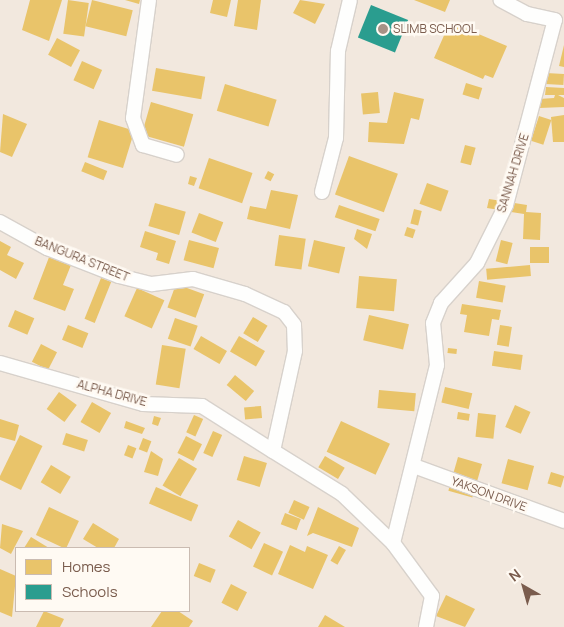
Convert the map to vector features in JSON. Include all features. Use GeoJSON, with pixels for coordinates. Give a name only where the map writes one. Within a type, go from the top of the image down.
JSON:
{"type":"FeatureCollection","features":[{"type":"Feature","properties":{"kind":"street"},"geometry":{"type":"LineString","coordinates":[[149,0],[133,118],[143,145],[178,155]]}},
{"type":"Feature","properties":{"kind":"street"},"geometry":{"type":"LineString","coordinates":[[322,192],[336,138],[338,51],[350,0]]}},
{"type":"Feature","properties":{"kind":"street","name":"SANNAH DRIVE"},"geometry":{"type":"LineString","coordinates":[[393,543],[414,466],[437,365],[433,323],[441,303],[477,264],[506,205],[555,20],[527,14],[501,0]]}},
{"type":"Feature","properties":{"kind":"street","name":"BANGURA STREET"},"geometry":{"type":"LineString","coordinates":[[0,222],[47,248],[119,276],[152,284],[193,279],[245,294],[284,312],[294,325],[295,351],[274,451]]}},
{"type":"Feature","properties":{"kind":"street","name":"ALPHA DRIVE"},"geometry":{"type":"LineString","coordinates":[[0,363],[143,404],[202,406],[274,451]]}},
{"type":"Feature","properties":{"kind":"street"},"geometry":{"type":"LineString","coordinates":[[274,451],[342,494],[393,543],[432,596],[426,627]]}},
{"type":"Feature","properties":{"kind":"street","name":"YAKSON DRIVE"},"geometry":{"type":"LineString","coordinates":[[414,466],[564,521]]}},
{"type":"Feature","properties":{"kind":"shaded area"},"geometry":{"type":"Polygon","coordinates":[[[0,0],[564,0],[564,627],[0,627],[0,0]]]}},
{"type":"Feature","properties":{"kind":"building: Homes"},"geometry":{"type":"Polygon","coordinates":[[[30,0],[62,0],[49,41],[22,30],[30,0]]]}},
{"type":"Feature","properties":{"kind":"building: Homes"},"geometry":{"type":"Polygon","coordinates":[[[68,0],[89,3],[84,37],[63,34],[68,0]]]}},
{"type":"Feature","properties":{"kind":"building: Homes"},"geometry":{"type":"Polygon","coordinates":[[[92,0],[133,10],[126,36],[85,26],[92,0]]]}},
{"type":"Feature","properties":{"kind":"building: Homes"},"geometry":{"type":"Polygon","coordinates":[[[125,0],[140,0],[139,4],[125,0]]]}},
{"type":"Feature","properties":{"kind":"building: Homes"},"geometry":{"type":"Polygon","coordinates":[[[213,0],[231,0],[227,17],[210,13],[213,0]]]}},
{"type":"Feature","properties":{"kind":"building: Homes"},"geometry":{"type":"Polygon","coordinates":[[[238,0],[261,0],[257,30],[234,26],[238,0]]]}},
{"type":"Feature","properties":{"kind":"building: Homes"},"geometry":{"type":"Polygon","coordinates":[[[300,0],[325,4],[315,24],[293,13],[300,0]]]}},
{"type":"Feature","properties":{"kind":"building: Homes"},"geometry":{"type":"Polygon","coordinates":[[[414,0],[450,0],[445,12],[414,0]]]}},
{"type":"Feature","properties":{"kind":"building: Homes"},"geometry":{"type":"Polygon","coordinates":[[[450,22],[507,46],[493,78],[485,75],[483,79],[434,58],[450,22]]]}},
{"type":"Feature","properties":{"kind":"building: Homes"},"geometry":{"type":"Polygon","coordinates":[[[57,38],[80,50],[71,67],[48,55],[57,38]]]}},
{"type":"Feature","properties":{"kind":"building: Homes"},"geometry":{"type":"Polygon","coordinates":[[[564,45],[564,67],[559,66],[564,45]]]}},
{"type":"Feature","properties":{"kind":"building: Homes"},"geometry":{"type":"Polygon","coordinates":[[[82,61],[102,70],[94,89],[73,80],[82,61]]]}},
{"type":"Feature","properties":{"kind":"building: Homes"},"geometry":{"type":"Polygon","coordinates":[[[156,68],[205,77],[201,99],[152,91],[156,68]]]}},
{"type":"Feature","properties":{"kind":"building: Homes"},"geometry":{"type":"Polygon","coordinates":[[[546,73],[564,74],[563,85],[545,84],[546,73]]]}},
{"type":"Feature","properties":{"kind":"building: Homes"},"geometry":{"type":"Polygon","coordinates":[[[466,83],[482,88],[479,99],[462,94],[466,83]]]}},
{"type":"Feature","properties":{"kind":"building: Homes"},"geometry":{"type":"Polygon","coordinates":[[[225,84],[277,100],[268,127],[217,111],[225,84]]]}},
{"type":"Feature","properties":{"kind":"building: Homes"},"geometry":{"type":"Polygon","coordinates":[[[546,87],[564,88],[564,95],[558,95],[564,98],[564,107],[539,108],[539,99],[554,98],[555,95],[545,95],[546,87]]]}},
{"type":"Feature","properties":{"kind":"building: Homes"},"geometry":{"type":"Polygon","coordinates":[[[378,92],[380,113],[363,114],[361,93],[378,92]]]}},
{"type":"Feature","properties":{"kind":"building: Homes"},"geometry":{"type":"Polygon","coordinates":[[[394,92],[424,99],[419,120],[411,118],[404,144],[368,142],[369,122],[387,123],[394,92]]]}},
{"type":"Feature","properties":{"kind":"building: Homes"},"geometry":{"type":"Polygon","coordinates":[[[151,102],[193,114],[184,147],[142,135],[151,102]]]}},
{"type":"Feature","properties":{"kind":"building: Homes"},"geometry":{"type":"Polygon","coordinates":[[[3,114],[27,124],[12,157],[0,152],[3,114]]]}},
{"type":"Feature","properties":{"kind":"building: Homes"},"geometry":{"type":"Polygon","coordinates":[[[564,115],[564,142],[553,142],[551,117],[564,115]]]}},
{"type":"Feature","properties":{"kind":"building: Homes"},"geometry":{"type":"Polygon","coordinates":[[[539,116],[551,120],[543,145],[531,141],[539,116]]]}},
{"type":"Feature","properties":{"kind":"building: Homes"},"geometry":{"type":"Polygon","coordinates":[[[99,120],[134,131],[123,168],[88,157],[99,120]]]}},
{"type":"Feature","properties":{"kind":"building: Homes"},"geometry":{"type":"Polygon","coordinates":[[[465,145],[476,148],[471,165],[460,162],[465,145]]]}},
{"type":"Feature","properties":{"kind":"building: Homes"},"geometry":{"type":"Polygon","coordinates":[[[349,156],[398,174],[384,212],[335,195],[349,156]]]}},
{"type":"Feature","properties":{"kind":"building: Homes"},"geometry":{"type":"Polygon","coordinates":[[[209,158],[252,173],[242,203],[199,188],[209,158]]]}},
{"type":"Feature","properties":{"kind":"building: Homes"},"geometry":{"type":"Polygon","coordinates":[[[85,162],[107,171],[104,180],[81,171],[85,162]]]}},
{"type":"Feature","properties":{"kind":"building: Homes"},"geometry":{"type":"Polygon","coordinates":[[[268,171],[274,174],[271,181],[264,178],[268,171]]]}},
{"type":"Feature","properties":{"kind":"building: Homes"},"geometry":{"type":"Polygon","coordinates":[[[190,176],[197,178],[194,186],[188,184],[190,176]]]}},
{"type":"Feature","properties":{"kind":"building: Homes"},"geometry":{"type":"Polygon","coordinates":[[[427,183],[449,191],[441,212],[419,204],[427,183]]]}},
{"type":"Feature","properties":{"kind":"building: Homes"},"geometry":{"type":"Polygon","coordinates":[[[271,190],[298,195],[290,229],[247,219],[250,206],[266,209],[271,190]]]}},
{"type":"Feature","properties":{"kind":"building: Homes"},"geometry":{"type":"Polygon","coordinates":[[[489,199],[527,205],[526,212],[541,213],[540,240],[523,239],[524,214],[487,208],[489,199]]]}},
{"type":"Feature","properties":{"kind":"building: Homes"},"geometry":{"type":"Polygon","coordinates":[[[155,203],[186,212],[179,235],[148,226],[155,203]]]}},
{"type":"Feature","properties":{"kind":"building: Homes"},"geometry":{"type":"Polygon","coordinates":[[[339,205],[380,219],[375,231],[335,217],[339,205]]]}},
{"type":"Feature","properties":{"kind":"building: Homes"},"geometry":{"type":"Polygon","coordinates":[[[414,209],[422,211],[418,225],[410,224],[414,209]]]}},
{"type":"Feature","properties":{"kind":"building: Homes"},"geometry":{"type":"Polygon","coordinates":[[[199,213],[223,222],[216,242],[191,233],[199,213]]]}},
{"type":"Feature","properties":{"kind":"building: Homes"},"geometry":{"type":"Polygon","coordinates":[[[407,227],[416,230],[413,238],[404,236],[407,227]]]}},
{"type":"Feature","properties":{"kind":"building: Homes"},"geometry":{"type":"Polygon","coordinates":[[[357,229],[372,234],[367,249],[354,239],[357,229]]]}},
{"type":"Feature","properties":{"kind":"building: Homes"},"geometry":{"type":"Polygon","coordinates":[[[145,231],[176,241],[169,264],[156,260],[158,253],[140,247],[145,231]]]}},
{"type":"Feature","properties":{"kind":"building: Homes"},"geometry":{"type":"Polygon","coordinates":[[[279,235],[306,239],[301,269],[275,266],[279,235]]]}},
{"type":"Feature","properties":{"kind":"building: Homes"},"geometry":{"type":"Polygon","coordinates":[[[189,240],[219,248],[214,268],[184,260],[189,240]]]}},
{"type":"Feature","properties":{"kind":"building: Homes"},"geometry":{"type":"Polygon","coordinates":[[[314,240],[345,247],[339,274],[308,266],[314,240]]]}},
{"type":"Feature","properties":{"kind":"building: Homes"},"geometry":{"type":"Polygon","coordinates":[[[501,240],[513,243],[507,264],[496,261],[501,240]]]}},
{"type":"Feature","properties":{"kind":"building: Homes"},"geometry":{"type":"Polygon","coordinates":[[[0,241],[11,247],[7,255],[24,263],[16,279],[0,270],[0,241]]]}},
{"type":"Feature","properties":{"kind":"building: Homes"},"geometry":{"type":"Polygon","coordinates":[[[530,247],[549,247],[549,263],[530,263],[530,247]]]}},
{"type":"Feature","properties":{"kind":"building: Homes"},"geometry":{"type":"Polygon","coordinates":[[[51,252],[73,260],[63,285],[74,289],[65,311],[33,299],[51,252]]]}},
{"type":"Feature","properties":{"kind":"building: Homes"},"geometry":{"type":"Polygon","coordinates":[[[530,265],[531,276],[487,280],[486,269],[530,265]]]}},
{"type":"Feature","properties":{"kind":"building: Homes"},"geometry":{"type":"Polygon","coordinates":[[[359,276],[397,279],[394,311],[356,308],[359,276]]]}},
{"type":"Feature","properties":{"kind":"building: Homes"},"geometry":{"type":"Polygon","coordinates":[[[101,278],[111,282],[95,323],[85,319],[101,278]]]}},
{"type":"Feature","properties":{"kind":"building: Homes"},"geometry":{"type":"Polygon","coordinates":[[[479,281],[506,286],[503,302],[476,298],[479,281]]]}},
{"type":"Feature","properties":{"kind":"building: Homes"},"geometry":{"type":"Polygon","coordinates":[[[176,284],[204,294],[196,318],[167,307],[176,284]]]}},
{"type":"Feature","properties":{"kind":"building: Homes"},"geometry":{"type":"Polygon","coordinates":[[[137,288],[164,300],[152,329],[124,316],[137,288]]]}},
{"type":"Feature","properties":{"kind":"building: Homes"},"geometry":{"type":"Polygon","coordinates":[[[462,304],[501,310],[499,320],[492,319],[489,336],[464,332],[467,315],[460,314],[462,304]]]}},
{"type":"Feature","properties":{"kind":"building: Homes"},"geometry":{"type":"Polygon","coordinates":[[[15,310],[34,318],[27,335],[8,327],[15,310]]]}},
{"type":"Feature","properties":{"kind":"building: Homes"},"geometry":{"type":"Polygon","coordinates":[[[369,315],[409,324],[403,350],[363,340],[369,315]]]}},
{"type":"Feature","properties":{"kind":"building: Homes"},"geometry":{"type":"Polygon","coordinates":[[[253,317],[268,326],[258,342],[243,333],[253,317]]]}},
{"type":"Feature","properties":{"kind":"building: Homes"},"geometry":{"type":"Polygon","coordinates":[[[175,318],[198,326],[191,347],[168,339],[175,318]]]}},
{"type":"Feature","properties":{"kind":"building: Homes"},"geometry":{"type":"Polygon","coordinates":[[[68,325],[88,333],[82,348],[62,340],[68,325]]]}},
{"type":"Feature","properties":{"kind":"building: Homes"},"geometry":{"type":"Polygon","coordinates":[[[500,325],[512,327],[509,347],[497,345],[500,325]]]}},
{"type":"Feature","properties":{"kind":"building: Homes"},"geometry":{"type":"Polygon","coordinates":[[[201,336],[227,351],[219,364],[194,349],[201,336]]]}},
{"type":"Feature","properties":{"kind":"building: Homes"},"geometry":{"type":"Polygon","coordinates":[[[239,336],[265,351],[256,367],[230,352],[239,336]]]}},
{"type":"Feature","properties":{"kind":"building: Homes"},"geometry":{"type":"Polygon","coordinates":[[[41,344],[57,352],[48,370],[32,362],[41,344]]]}},
{"type":"Feature","properties":{"kind":"building: Homes"},"geometry":{"type":"Polygon","coordinates":[[[162,345],[186,349],[179,388],[156,385],[162,345]]]}},
{"type":"Feature","properties":{"kind":"building: Homes"},"geometry":{"type":"Polygon","coordinates":[[[448,348],[457,349],[456,354],[447,353],[448,348]]]}},
{"type":"Feature","properties":{"kind":"building: Homes"},"geometry":{"type":"Polygon","coordinates":[[[494,351],[523,355],[521,370],[492,366],[494,351]]]}},
{"type":"Feature","properties":{"kind":"building: Homes"},"geometry":{"type":"Polygon","coordinates":[[[235,375],[254,391],[246,401],[227,385],[235,375]]]}},
{"type":"Feature","properties":{"kind":"building: Homes"},"geometry":{"type":"Polygon","coordinates":[[[445,387],[472,393],[469,409],[441,403],[445,387]]]}},
{"type":"Feature","properties":{"kind":"building: Homes"},"geometry":{"type":"Polygon","coordinates":[[[379,390],[416,393],[414,411],[377,408],[379,390]]]}},
{"type":"Feature","properties":{"kind":"building: Homes"},"geometry":{"type":"Polygon","coordinates":[[[59,392],[77,405],[64,422],[47,409],[59,392]]]}},
{"type":"Feature","properties":{"kind":"building: Homes"},"geometry":{"type":"Polygon","coordinates":[[[92,402],[111,413],[100,433],[80,422],[92,402]]]}},
{"type":"Feature","properties":{"kind":"building: Homes"},"geometry":{"type":"Polygon","coordinates":[[[515,405],[531,412],[521,434],[505,427],[515,405]]]}},
{"type":"Feature","properties":{"kind":"building: Homes"},"geometry":{"type":"Polygon","coordinates":[[[261,406],[262,418],[245,419],[244,407],[261,406]]]}},
{"type":"Feature","properties":{"kind":"building: Homes"},"geometry":{"type":"Polygon","coordinates":[[[458,412],[470,414],[469,421],[457,419],[458,412]]]}},
{"type":"Feature","properties":{"kind":"building: Homes"},"geometry":{"type":"Polygon","coordinates":[[[478,413],[496,415],[493,439],[475,437],[478,413]]]}},
{"type":"Feature","properties":{"kind":"building: Homes"},"geometry":{"type":"Polygon","coordinates":[[[194,415],[203,419],[195,436],[186,432],[194,415]]]}},
{"type":"Feature","properties":{"kind":"building: Homes"},"geometry":{"type":"Polygon","coordinates":[[[154,416],[161,418],[158,426],[152,424],[154,416]]]}},
{"type":"Feature","properties":{"kind":"building: Homes"},"geometry":{"type":"Polygon","coordinates":[[[0,419],[19,425],[15,441],[0,437],[0,419]]]}},
{"type":"Feature","properties":{"kind":"building: Homes"},"geometry":{"type":"Polygon","coordinates":[[[126,421],[145,428],[142,434],[124,428],[126,421]]]}},
{"type":"Feature","properties":{"kind":"building: Homes"},"geometry":{"type":"Polygon","coordinates":[[[341,421],[390,444],[376,475],[327,452],[341,421]]]}},
{"type":"Feature","properties":{"kind":"building: Homes"},"geometry":{"type":"Polygon","coordinates":[[[213,431],[222,435],[212,457],[203,453],[213,431]]]}},
{"type":"Feature","properties":{"kind":"building: Homes"},"geometry":{"type":"Polygon","coordinates":[[[66,433],[88,440],[84,452],[62,444],[66,433]]]}},
{"type":"Feature","properties":{"kind":"building: Homes"},"geometry":{"type":"Polygon","coordinates":[[[20,435],[42,446],[21,490],[0,480],[0,476],[20,435]]]}},
{"type":"Feature","properties":{"kind":"building: Homes"},"geometry":{"type":"Polygon","coordinates":[[[186,436],[202,444],[193,461],[177,453],[186,436]]]}},
{"type":"Feature","properties":{"kind":"building: Homes"},"geometry":{"type":"Polygon","coordinates":[[[143,438],[151,441],[147,452],[139,449],[143,438]]]}},
{"type":"Feature","properties":{"kind":"building: Homes"},"geometry":{"type":"Polygon","coordinates":[[[128,445],[136,448],[132,458],[124,455],[128,445]]]}},
{"type":"Feature","properties":{"kind":"building: Homes"},"geometry":{"type":"Polygon","coordinates":[[[151,451],[163,459],[158,476],[144,472],[151,451]]]}},
{"type":"Feature","properties":{"kind":"building: Homes"},"geometry":{"type":"Polygon","coordinates":[[[244,456],[267,463],[260,487],[237,480],[244,456]]]}},
{"type":"Feature","properties":{"kind":"building: Homes"},"geometry":{"type":"Polygon","coordinates":[[[325,456],[345,468],[338,479],[318,467],[325,456]]]}},
{"type":"Feature","properties":{"kind":"building: Homes"},"geometry":{"type":"Polygon","coordinates":[[[458,457],[482,464],[472,498],[448,491],[458,457]]]}},
{"type":"Feature","properties":{"kind":"building: Homes"},"geometry":{"type":"Polygon","coordinates":[[[179,458],[197,469],[181,496],[163,485],[179,458]]]}},
{"type":"Feature","properties":{"kind":"building: Homes"},"geometry":{"type":"Polygon","coordinates":[[[508,459],[534,466],[528,490],[502,483],[508,459]]]}},
{"type":"Feature","properties":{"kind":"building: Homes"},"geometry":{"type":"Polygon","coordinates":[[[51,465],[71,477],[60,494],[41,482],[51,465]]]}},
{"type":"Feature","properties":{"kind":"building: Homes"},"geometry":{"type":"Polygon","coordinates":[[[551,472],[564,476],[561,488],[547,483],[551,472]]]}},
{"type":"Feature","properties":{"kind":"building: Homes"},"geometry":{"type":"Polygon","coordinates":[[[156,487],[198,505],[191,522],[149,504],[156,487]]]}},
{"type":"Feature","properties":{"kind":"building: Homes"},"geometry":{"type":"Polygon","coordinates":[[[294,500],[310,507],[304,520],[288,513],[294,500]]]}},
{"type":"Feature","properties":{"kind":"building: Homes"},"geometry":{"type":"Polygon","coordinates":[[[49,507],[79,521],[67,547],[61,547],[36,535],[49,507]]]}},
{"type":"Feature","properties":{"kind":"building: Homes"},"geometry":{"type":"Polygon","coordinates":[[[318,507],[359,528],[352,547],[313,533],[307,536],[318,507]]]}},
{"type":"Feature","properties":{"kind":"building: Homes"},"geometry":{"type":"Polygon","coordinates":[[[285,513],[301,519],[297,530],[281,524],[285,513]]]}},
{"type":"Feature","properties":{"kind":"building: Homes"},"geometry":{"type":"Polygon","coordinates":[[[238,520],[261,533],[252,549],[229,537],[238,520]]]}},
{"type":"Feature","properties":{"kind":"building: Homes"},"geometry":{"type":"Polygon","coordinates":[[[93,523],[119,539],[115,547],[96,547],[83,539],[93,523]]]}},
{"type":"Feature","properties":{"kind":"building: Homes"},"geometry":{"type":"Polygon","coordinates":[[[2,524],[23,531],[11,554],[0,548],[2,524]]]}},
{"type":"Feature","properties":{"kind":"building: Homes"},"geometry":{"type":"Polygon","coordinates":[[[31,537],[47,547],[25,547],[31,537]]]}},
{"type":"Feature","properties":{"kind":"building: Homes"},"geometry":{"type":"Polygon","coordinates":[[[264,543],[283,552],[272,575],[253,567],[264,543]]]}},
{"type":"Feature","properties":{"kind":"building: Homes"},"geometry":{"type":"Polygon","coordinates":[[[290,545],[305,552],[307,546],[328,555],[313,589],[278,574],[290,545]]]}},
{"type":"Feature","properties":{"kind":"building: Homes"},"geometry":{"type":"Polygon","coordinates":[[[339,546],[346,550],[337,565],[330,561],[339,546]]]}},
{"type":"Feature","properties":{"kind":"building: Homes"},"geometry":{"type":"Polygon","coordinates":[[[199,563],[216,570],[210,583],[194,576],[199,563]]]}},
{"type":"Feature","properties":{"kind":"building: Homes"},"geometry":{"type":"Polygon","coordinates":[[[0,569],[15,576],[15,586],[12,617],[0,612],[0,569]]]}},
{"type":"Feature","properties":{"kind":"building: Homes"},"geometry":{"type":"Polygon","coordinates":[[[231,584],[247,592],[238,611],[221,603],[231,584]]]}},
{"type":"Feature","properties":{"kind":"building: Homes"},"geometry":{"type":"Polygon","coordinates":[[[446,595],[475,609],[465,627],[436,616],[446,595]]]}},
{"type":"Feature","properties":{"kind":"building: Homes"},"geometry":{"type":"Polygon","coordinates":[[[44,612],[64,619],[60,627],[36,627],[44,612]]]}},
{"type":"Feature","properties":{"kind":"building: Homes"},"geometry":{"type":"Polygon","coordinates":[[[161,612],[180,612],[193,621],[189,627],[151,627],[161,612]]]}},
{"type":"Feature","properties":{"kind":"building: Homes"},"geometry":{"type":"Polygon","coordinates":[[[325,615],[345,627],[318,627],[325,615]]]}},
{"type":"Feature","properties":{"kind":"building: Schools","name":"SLIMB SCHOOL"},"geometry":{"type":"Polygon","coordinates":[[[371,5],[408,20],[395,52],[358,37],[371,5]]]}},
{"type":"Feature","properties":{"kind":"place","name":"SLIMB SCHOOL"},"geometry":{"type":"Point","coordinates":[383,29]}}]}
